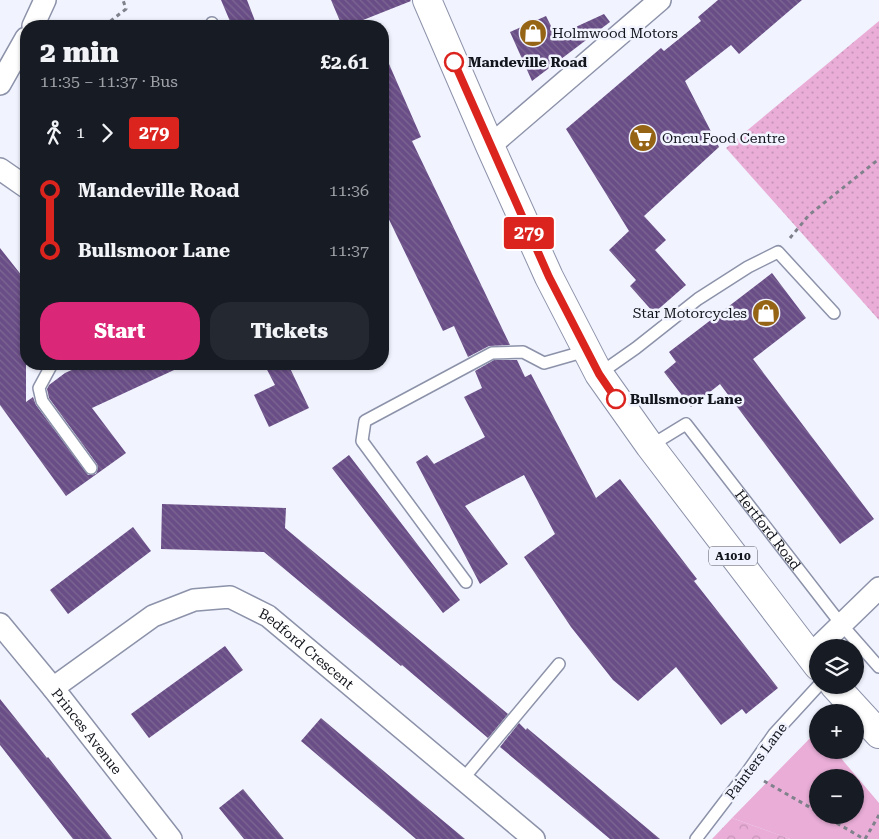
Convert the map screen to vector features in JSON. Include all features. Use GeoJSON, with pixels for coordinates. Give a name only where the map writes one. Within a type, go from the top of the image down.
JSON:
{"type":"FeatureCollection","features":[{"type":"Feature","properties":{"kind":"main road","name":"A1010"},"geometry":{"type":"LineString","coordinates":[[427,0],[549,277],[593,362],[650,446],[809,656]]}},
{"type":"Feature","properties":{"kind":"main road"},"geometry":{"type":"LineString","coordinates":[[842,694],[879,734]]}},
{"type":"Feature","properties":{"kind":"street"},"geometry":{"type":"LineString","coordinates":[[36,20],[45,0]]}},
{"type":"Feature","properties":{"kind":"street"},"geometry":{"type":"LineString","coordinates":[[490,146],[660,0]]}},
{"type":"Feature","properties":{"kind":"street"},"geometry":{"type":"LineString","coordinates":[[0,84],[20,49]]}},
{"type":"Feature","properties":{"kind":"street"},"geometry":{"type":"LineString","coordinates":[[0,169],[20,183]]}},
{"type":"Feature","properties":{"kind":"street"},"geometry":{"type":"LineString","coordinates":[[830,639],[842,624],[879,588]]}},
{"type":"Feature","properties":{"kind":"street","name":"Bedford Crescent"},"geometry":{"type":"LineString","coordinates":[[53,688],[153,616],[194,600],[230,596],[268,616],[534,839]]}},
{"type":"Feature","properties":{"kind":"street","name":"Princes Avenue"},"geometry":{"type":"LineString","coordinates":[[0,624],[53,688],[171,839]]}},
{"type":"Feature","properties":{"kind":"lane"},"geometry":{"type":"LineString","coordinates":[[466,582],[362,441],[365,421],[492,353],[523,352],[544,362],[593,362],[636,348],[698,299],[748,267],[778,252],[834,313]]}},
{"type":"Feature","properties":{"kind":"lane"},"geometry":{"type":"LineString","coordinates":[[49,370],[39,388],[42,401],[91,468]]}},
{"type":"Feature","properties":{"kind":"lane","name":"Hertford Road"},"geometry":{"type":"LineString","coordinates":[[650,446],[686,424],[842,624],[879,667]]}},
{"type":"Feature","properties":{"kind":"lane"},"geometry":{"type":"LineString","coordinates":[[463,779],[559,664]]}},
{"type":"Feature","properties":{"kind":"lane","name":"Painters Lane"},"geometry":{"type":"LineString","coordinates":[[696,839],[774,734],[811,694]]}},
{"type":"Feature","properties":{"kind":"path"},"geometry":{"type":"LineString","coordinates":[[112,20],[126,9],[123,0]]}},
{"type":"Feature","properties":{"kind":"path"},"geometry":{"type":"LineString","coordinates":[[778,252],[810,215],[879,159]]}},
{"type":"Feature","properties":{"kind":"path"},"geometry":{"type":"LineString","coordinates":[[748,771],[809,807]]}},
{"type":"Feature","properties":{"kind":"path"},"geometry":{"type":"LineString","coordinates":[[839,824],[865,839],[879,815]]}},
{"type":"Feature","properties":{"kind":"green space"},"geometry":{"type":"Polygon","coordinates":[[[879,21],[879,320],[726,148],[879,21]]]}},
{"type":"Feature","properties":{"kind":"green space"},"geometry":{"type":"Polygon","coordinates":[[[809,739],[809,759],[842,759],[850,769],[809,769],[809,824],[864,824],[864,785],[879,803],[879,839],[790,839],[732,818],[809,739]]]}},
{"type":"Feature","properties":{"kind":"green space"},"geometry":{"type":"Polygon","coordinates":[[[732,818],[785,837],[790,839],[712,839],[732,818]]]}},
{"type":"Feature","properties":{"kind":"building"},"geometry":{"type":"Polygon","coordinates":[[[221,0],[247,0],[255,20],[229,20],[221,0]]]}},
{"type":"Feature","properties":{"kind":"building"},"geometry":{"type":"Polygon","coordinates":[[[331,0],[411,1],[363,20],[339,20],[331,0]]]}},
{"type":"Feature","properties":{"kind":"building","name":"Oncu Food Centre"},"geometry":{"type":"Polygon","coordinates":[[[718,0],[802,0],[739,54],[731,45],[685,81],[719,147],[644,216],[666,240],[655,250],[686,285],[654,313],[630,286],[636,280],[609,250],[629,231],[566,129],[661,48],[664,51],[701,21],[698,17],[718,0]]]}},
{"type":"Feature","properties":{"kind":"building"},"geometry":{"type":"Polygon","coordinates":[[[604,14],[610,22],[532,81],[510,32],[546,16],[556,36],[604,14]]]}},
{"type":"Feature","properties":{"kind":"building"},"geometry":{"type":"Polygon","coordinates":[[[389,64],[421,137],[412,141],[510,345],[489,346],[468,357],[454,326],[443,331],[389,219],[389,64]]]}},
{"type":"Feature","properties":{"kind":"building"},"geometry":{"type":"Polygon","coordinates":[[[0,248],[20,273],[20,370],[26,370],[26,402],[33,397],[36,405],[88,475],[96,474],[97,464],[49,398],[47,389],[49,385],[72,370],[174,370],[92,408],[126,453],[66,496],[0,405],[0,248]]]}},
{"type":"Feature","properties":{"kind":"building"},"geometry":{"type":"Polygon","coordinates":[[[772,273],[806,318],[753,359],[874,519],[840,544],[720,384],[691,407],[664,372],[676,362],[669,352],[772,273]]]}},
{"type":"Feature","properties":{"kind":"building"},"geometry":{"type":"Polygon","coordinates":[[[494,360],[517,360],[525,377],[531,374],[596,498],[620,479],[697,579],[694,581],[778,688],[746,714],[742,709],[721,725],[676,667],[638,701],[613,680],[571,627],[524,557],[555,534],[524,475],[465,506],[508,564],[480,584],[416,462],[427,455],[434,464],[485,437],[464,397],[482,388],[475,371],[494,360]]]}},
{"type":"Feature","properties":{"kind":"building"},"geometry":{"type":"Polygon","coordinates":[[[267,370],[291,370],[309,408],[269,427],[254,395],[275,385],[267,370]]]}},
{"type":"Feature","properties":{"kind":"building"},"geometry":{"type":"Polygon","coordinates":[[[349,455],[460,600],[443,613],[332,468],[349,455]]]}},
{"type":"Feature","properties":{"kind":"building"},"geometry":{"type":"Polygon","coordinates":[[[162,504],[286,508],[285,528],[508,714],[488,738],[264,552],[161,549],[162,504]]]}},
{"type":"Feature","properties":{"kind":"building"},"geometry":{"type":"Polygon","coordinates":[[[133,527],[151,551],[68,614],[50,590],[133,527]]]}},
{"type":"Feature","properties":{"kind":"building"},"geometry":{"type":"Polygon","coordinates":[[[225,646],[243,670],[149,738],[131,714],[225,646]]]}},
{"type":"Feature","properties":{"kind":"building"},"geometry":{"type":"Polygon","coordinates":[[[0,699],[112,839],[73,839],[0,745],[0,699]]]}},
{"type":"Feature","properties":{"kind":"building"},"geometry":{"type":"Polygon","coordinates":[[[321,718],[465,839],[416,839],[301,741],[321,718]]]}},
{"type":"Feature","properties":{"kind":"building"},"geometry":{"type":"Polygon","coordinates":[[[519,723],[660,839],[610,839],[500,747],[519,723]]]}},
{"type":"Feature","properties":{"kind":"building"},"geometry":{"type":"Polygon","coordinates":[[[243,789],[284,839],[244,839],[219,808],[243,789]]]}},
{"type":"Feature","properties":{"kind":"bus line","name":"279"},"geometry":{"type":"LineString","coordinates":[[454,62],[549,277],[599,374],[616,399]]}},
{"type":"Feature","properties":{"kind":"place","name":"Holmwood Motors"},"geometry":{"type":"Point","coordinates":[533,33]}},
{"type":"Feature","properties":{"kind":"place","name":"Mandeville Road"},"geometry":{"type":"Point","coordinates":[454,62]}},
{"type":"Feature","properties":{"kind":"place","name":"Oncu Food Centre"},"geometry":{"type":"Point","coordinates":[643,138]}},
{"type":"Feature","properties":{"kind":"place","name":"Star Motorcycles"},"geometry":{"type":"Point","coordinates":[766,313]}},
{"type":"Feature","properties":{"kind":"place","name":"Bullsmoor Lane"},"geometry":{"type":"Point","coordinates":[616,399]}}]}
